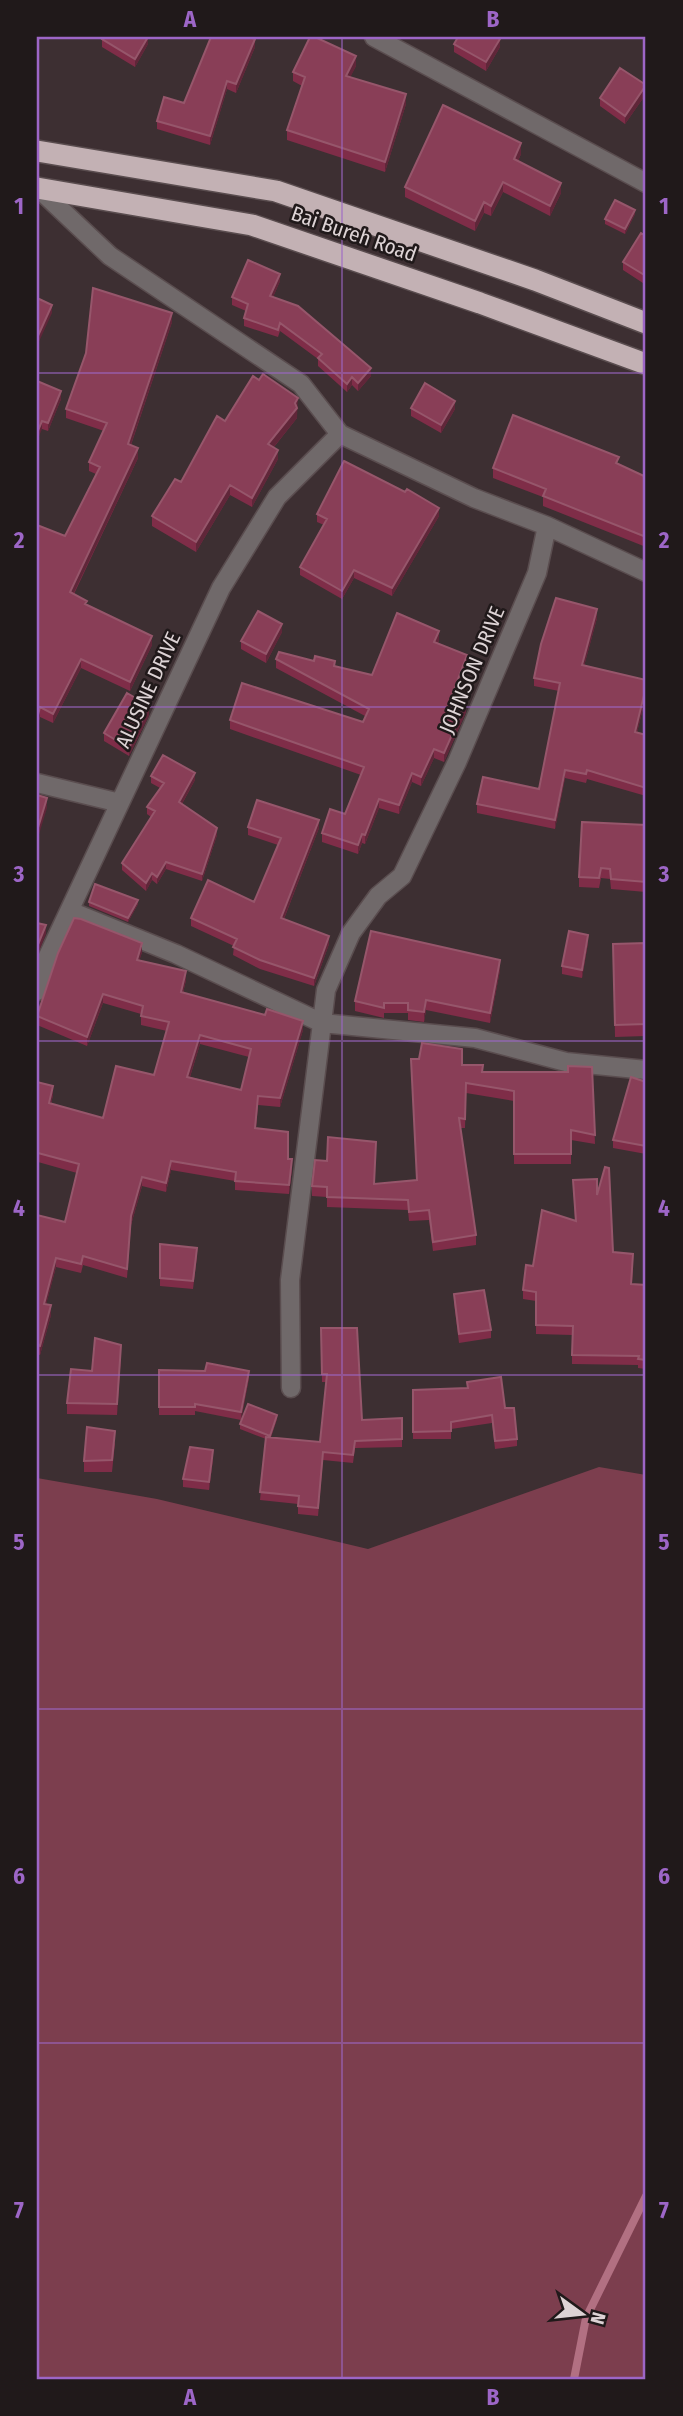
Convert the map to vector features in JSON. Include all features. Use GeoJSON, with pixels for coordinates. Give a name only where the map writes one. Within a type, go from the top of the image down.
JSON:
{"type":"FeatureCollection","features":[{"type":"Feature","properties":{"kind":"highway","name":"Bai Bureh Road"},"geometry":{"type":"LineString","coordinates":[[37,151],[276,191],[536,280],[646,323]]}},
{"type":"Feature","properties":{"kind":"highway","name":"Bai Bureh Road"},"geometry":{"type":"LineString","coordinates":[[37,188],[252,225],[480,303],[646,365]]}},
{"type":"Feature","properties":{"kind":"street"},"geometry":{"type":"LineString","coordinates":[[374,37],[646,183]]}},
{"type":"Feature","properties":{"kind":"street"},"geometry":{"type":"LineString","coordinates":[[37,188],[110,256],[301,384],[340,433],[474,498],[547,526],[646,572]]}},
{"type":"Feature","properties":{"kind":"street","name":"ALUSINE DRIVE"},"geometry":{"type":"LineString","coordinates":[[37,991],[47,958],[221,587],[277,496],[340,433]]}},
{"type":"Feature","properties":{"kind":"street","name":"JOHNSON DRIVE"},"geometry":{"type":"LineString","coordinates":[[291,1388],[290,1280],[326,990],[351,933],[378,896],[402,876],[457,762],[537,573],[547,526]]}},
{"type":"Feature","properties":{"kind":"street"},"geometry":{"type":"LineString","coordinates":[[37,783],[120,803]]}},
{"type":"Feature","properties":{"kind":"street"},"geometry":{"type":"LineString","coordinates":[[70,911],[176,954],[322,1023],[475,1038],[566,1062],[646,1070]]}},
{"type":"Feature","properties":{"kind":"shaded area"},"geometry":{"type":"Polygon","coordinates":[[[599,1467],[646,1475],[646,2379],[37,2379],[37,1478],[157,1499],[368,1549],[599,1467]]]}},
{"type":"Feature","properties":{"kind":"building"},"geometry":{"type":"Polygon","coordinates":[[[148,37],[135,59],[102,39],[148,37]]]}},
{"type":"Feature","properties":{"kind":"building"},"geometry":{"type":"Polygon","coordinates":[[[211,37],[255,39],[236,84],[227,81],[210,136],[157,121],[164,97],[184,103],[211,37]]]}},
{"type":"Feature","properties":{"kind":"building"},"geometry":{"type":"Polygon","coordinates":[[[310,37],[356,56],[346,76],[406,94],[385,162],[287,130],[305,77],[293,72],[310,37]]]}},
{"type":"Feature","properties":{"kind":"building"},"geometry":{"type":"Polygon","coordinates":[[[458,37],[500,39],[486,62],[454,44],[458,37]]]}},
{"type":"Feature","properties":{"kind":"building"},"geometry":{"type":"Polygon","coordinates":[[[620,68],[646,85],[625,116],[600,98],[620,68]]]}},
{"type":"Feature","properties":{"kind":"building"},"geometry":{"type":"Polygon","coordinates":[[[443,105],[521,143],[514,159],[561,183],[550,206],[503,182],[491,206],[484,202],[475,221],[405,187],[443,105]]]}},
{"type":"Feature","properties":{"kind":"building"},"geometry":{"type":"Polygon","coordinates":[[[615,200],[635,210],[625,229],[605,219],[615,200]]]}},
{"type":"Feature","properties":{"kind":"building"},"geometry":{"type":"Polygon","coordinates":[[[641,233],[646,236],[646,276],[623,262],[641,233]]]}},
{"type":"Feature","properties":{"kind":"building"},"geometry":{"type":"Polygon","coordinates":[[[248,260],[280,274],[270,296],[298,306],[371,368],[358,383],[352,377],[347,384],[318,358],[322,354],[280,323],[278,330],[244,318],[248,304],[232,297],[248,260]]]}},
{"type":"Feature","properties":{"kind":"building"},"geometry":{"type":"Polygon","coordinates":[[[93,288],[172,313],[128,444],[138,448],[70,592],[87,601],[85,604],[152,636],[130,682],[81,659],[53,714],[40,707],[37,719],[37,525],[65,536],[100,467],[89,462],[107,423],[66,409],[86,353],[93,288]]]}},
{"type":"Feature","properties":{"kind":"building"},"geometry":{"type":"Polygon","coordinates":[[[37,298],[52,305],[37,338],[37,298]]]}},
{"type":"Feature","properties":{"kind":"building"},"geometry":{"type":"Polygon","coordinates":[[[263,374],[298,398],[295,403],[297,408],[268,444],[278,450],[252,498],[230,485],[196,542],[152,516],[175,479],[181,482],[217,416],[225,421],[253,376],[259,380],[263,374]]]}},
{"type":"Feature","properties":{"kind":"building"},"geometry":{"type":"Polygon","coordinates":[[[37,381],[61,391],[48,423],[42,421],[37,433],[37,381]]]}},
{"type":"Feature","properties":{"kind":"building"},"geometry":{"type":"Polygon","coordinates":[[[425,383],[455,401],[441,425],[411,408],[425,383]]]}},
{"type":"Feature","properties":{"kind":"building"},"geometry":{"type":"Polygon","coordinates":[[[513,415],[619,457],[616,463],[646,477],[646,537],[543,496],[546,489],[493,468],[513,415]]]}},
{"type":"Feature","properties":{"kind":"building"},"geometry":{"type":"Polygon","coordinates":[[[344,461],[405,492],[407,489],[439,508],[392,588],[354,570],[342,591],[300,567],[327,519],[317,514],[344,461]]]}},
{"type":"Feature","properties":{"kind":"building"},"geometry":{"type":"Polygon","coordinates":[[[556,598],[597,609],[582,665],[646,680],[635,732],[646,735],[646,788],[587,770],[586,774],[565,770],[555,820],[477,804],[483,777],[539,789],[560,683],[534,678],[541,644],[556,598]]]}},
{"type":"Feature","properties":{"kind":"building"},"geometry":{"type":"Polygon","coordinates":[[[258,611],[282,624],[266,654],[241,641],[258,611]]]}},
{"type":"Feature","properties":{"kind":"building"},"geometry":{"type":"Polygon","coordinates":[[[397,613],[439,631],[434,642],[467,655],[451,698],[466,703],[444,753],[434,749],[421,777],[412,773],[399,805],[379,799],[365,835],[362,834],[358,845],[322,833],[330,809],[345,814],[364,767],[230,720],[242,683],[363,722],[369,709],[276,659],[279,652],[314,661],[315,656],[335,661],[334,666],[372,675],[397,613]]]}},
{"type":"Feature","properties":{"kind":"building"},"geometry":{"type":"Polygon","coordinates":[[[127,693],[149,706],[129,748],[104,733],[127,693]]]}},
{"type":"Feature","properties":{"kind":"building"},"geometry":{"type":"Polygon","coordinates":[[[163,755],[195,773],[179,802],[217,828],[202,874],[166,862],[157,877],[152,873],[146,883],[122,863],[155,811],[147,807],[164,783],[151,776],[163,755]]]}},
{"type":"Feature","properties":{"kind":"building"},"geometry":{"type":"Polygon","coordinates":[[[37,795],[47,798],[37,831],[37,795]]]}},
{"type":"Feature","properties":{"kind":"building"},"geometry":{"type":"Polygon","coordinates":[[[257,800],[319,820],[281,918],[329,936],[314,978],[260,960],[233,947],[237,939],[191,918],[208,880],[254,902],[281,838],[248,827],[257,800]]]}},
{"type":"Feature","properties":{"kind":"building"},"geometry":{"type":"Polygon","coordinates":[[[582,822],[646,825],[646,882],[611,879],[610,869],[601,868],[599,878],[579,877],[582,822]]]}},
{"type":"Feature","properties":{"kind":"building"},"geometry":{"type":"Polygon","coordinates":[[[95,884],[138,900],[128,918],[89,902],[95,884]]]}},
{"type":"Feature","properties":{"kind":"building"},"geometry":{"type":"Polygon","coordinates":[[[74,918],[81,919],[142,943],[137,960],[186,971],[181,992],[265,1015],[267,1009],[303,1021],[280,1098],[258,1096],[255,1128],[288,1132],[288,1159],[292,1159],[289,1185],[235,1181],[236,1172],[171,1161],[166,1183],[142,1177],[131,1216],[127,1269],[83,1256],[81,1264],[56,1258],[44,1304],[51,1305],[40,1346],[37,1345],[37,1215],[65,1222],[79,1164],[38,1153],[37,1157],[37,1082],[53,1086],[49,1103],[103,1118],[116,1066],[154,1075],[169,1022],[141,1016],[143,1006],[103,994],[87,1037],[37,1016],[58,953],[74,918]],[[200,1035],[187,1077],[241,1090],[251,1049],[200,1035]]]}},
{"type":"Feature","properties":{"kind":"building"},"geometry":{"type":"Polygon","coordinates":[[[37,923],[46,925],[37,947],[37,923]]]}},
{"type":"Feature","properties":{"kind":"building"},"geometry":{"type":"Polygon","coordinates":[[[371,931],[500,960],[490,1013],[426,1000],[424,1012],[408,1010],[408,1003],[384,1003],[384,1008],[355,1001],[371,931]]]}},
{"type":"Feature","properties":{"kind":"building"},"geometry":{"type":"Polygon","coordinates":[[[569,931],[588,935],[582,970],[562,966],[569,931]]]}},
{"type":"Feature","properties":{"kind":"building"},"geometry":{"type":"Polygon","coordinates":[[[646,943],[646,1024],[615,1025],[613,944],[646,943]]]}},
{"type":"Feature","properties":{"kind":"building"},"geometry":{"type":"Polygon","coordinates":[[[422,1043],[462,1049],[462,1065],[483,1065],[482,1072],[568,1072],[568,1066],[592,1067],[595,1135],[571,1130],[571,1154],[514,1154],[514,1091],[466,1083],[465,1119],[459,1118],[476,1235],[433,1242],[429,1210],[409,1212],[408,1200],[327,1197],[327,1187],[312,1186],[315,1160],[327,1161],[328,1137],[376,1142],[374,1184],[417,1180],[411,1059],[419,1059],[422,1043]]]}},
{"type":"Feature","properties":{"kind":"building"},"geometry":{"type":"Polygon","coordinates":[[[631,1077],[646,1082],[646,1146],[613,1140],[631,1077]]]}},
{"type":"Feature","properties":{"kind":"building"},"geometry":{"type":"Polygon","coordinates":[[[605,1167],[609,1168],[613,1252],[633,1254],[631,1284],[646,1285],[646,1360],[638,1359],[639,1356],[572,1355],[573,1326],[536,1325],[536,1292],[523,1290],[526,1265],[533,1266],[542,1210],[576,1221],[573,1180],[597,1179],[597,1195],[605,1167]]]}},
{"type":"Feature","properties":{"kind":"building"},"geometry":{"type":"Polygon","coordinates":[[[160,1244],[197,1248],[193,1281],[160,1278],[160,1244]]]}},
{"type":"Feature","properties":{"kind":"building"},"geometry":{"type":"Polygon","coordinates":[[[484,1290],[491,1330],[459,1334],[454,1294],[484,1290]]]}},
{"type":"Feature","properties":{"kind":"building"},"geometry":{"type":"Polygon","coordinates":[[[321,1328],[357,1328],[362,1420],[402,1418],[402,1439],[355,1441],[353,1455],[323,1452],[318,1508],[298,1506],[299,1496],[260,1492],[266,1437],[320,1442],[327,1374],[322,1374],[321,1328]]]}},
{"type":"Feature","properties":{"kind":"building"},"geometry":{"type":"Polygon","coordinates":[[[95,1338],[121,1345],[117,1404],[67,1403],[71,1369],[92,1371],[95,1338]]]}},
{"type":"Feature","properties":{"kind":"building"},"geometry":{"type":"Polygon","coordinates":[[[207,1363],[249,1371],[241,1412],[195,1404],[195,1407],[159,1407],[159,1370],[205,1371],[207,1363]]]}},
{"type":"Feature","properties":{"kind":"building"},"geometry":{"type":"Polygon","coordinates":[[[501,1377],[505,1408],[514,1408],[517,1439],[495,1441],[492,1415],[451,1422],[451,1431],[413,1432],[413,1390],[468,1388],[467,1382],[501,1377]]]}},
{"type":"Feature","properties":{"kind":"building"},"geometry":{"type":"Polygon","coordinates":[[[248,1404],[277,1415],[270,1436],[240,1424],[248,1404]]]}},
{"type":"Feature","properties":{"kind":"building"},"geometry":{"type":"Polygon","coordinates":[[[87,1427],[115,1431],[112,1460],[84,1461],[87,1427]]]}},
{"type":"Feature","properties":{"kind":"building"},"geometry":{"type":"Polygon","coordinates":[[[190,1447],[213,1450],[209,1482],[183,1479],[190,1447]]]}},
{"type":"Feature","properties":{"kind":"waterway"},"geometry":{"type":"LineString","coordinates":[[574,2379],[586,2318],[646,2196]]}}]}
